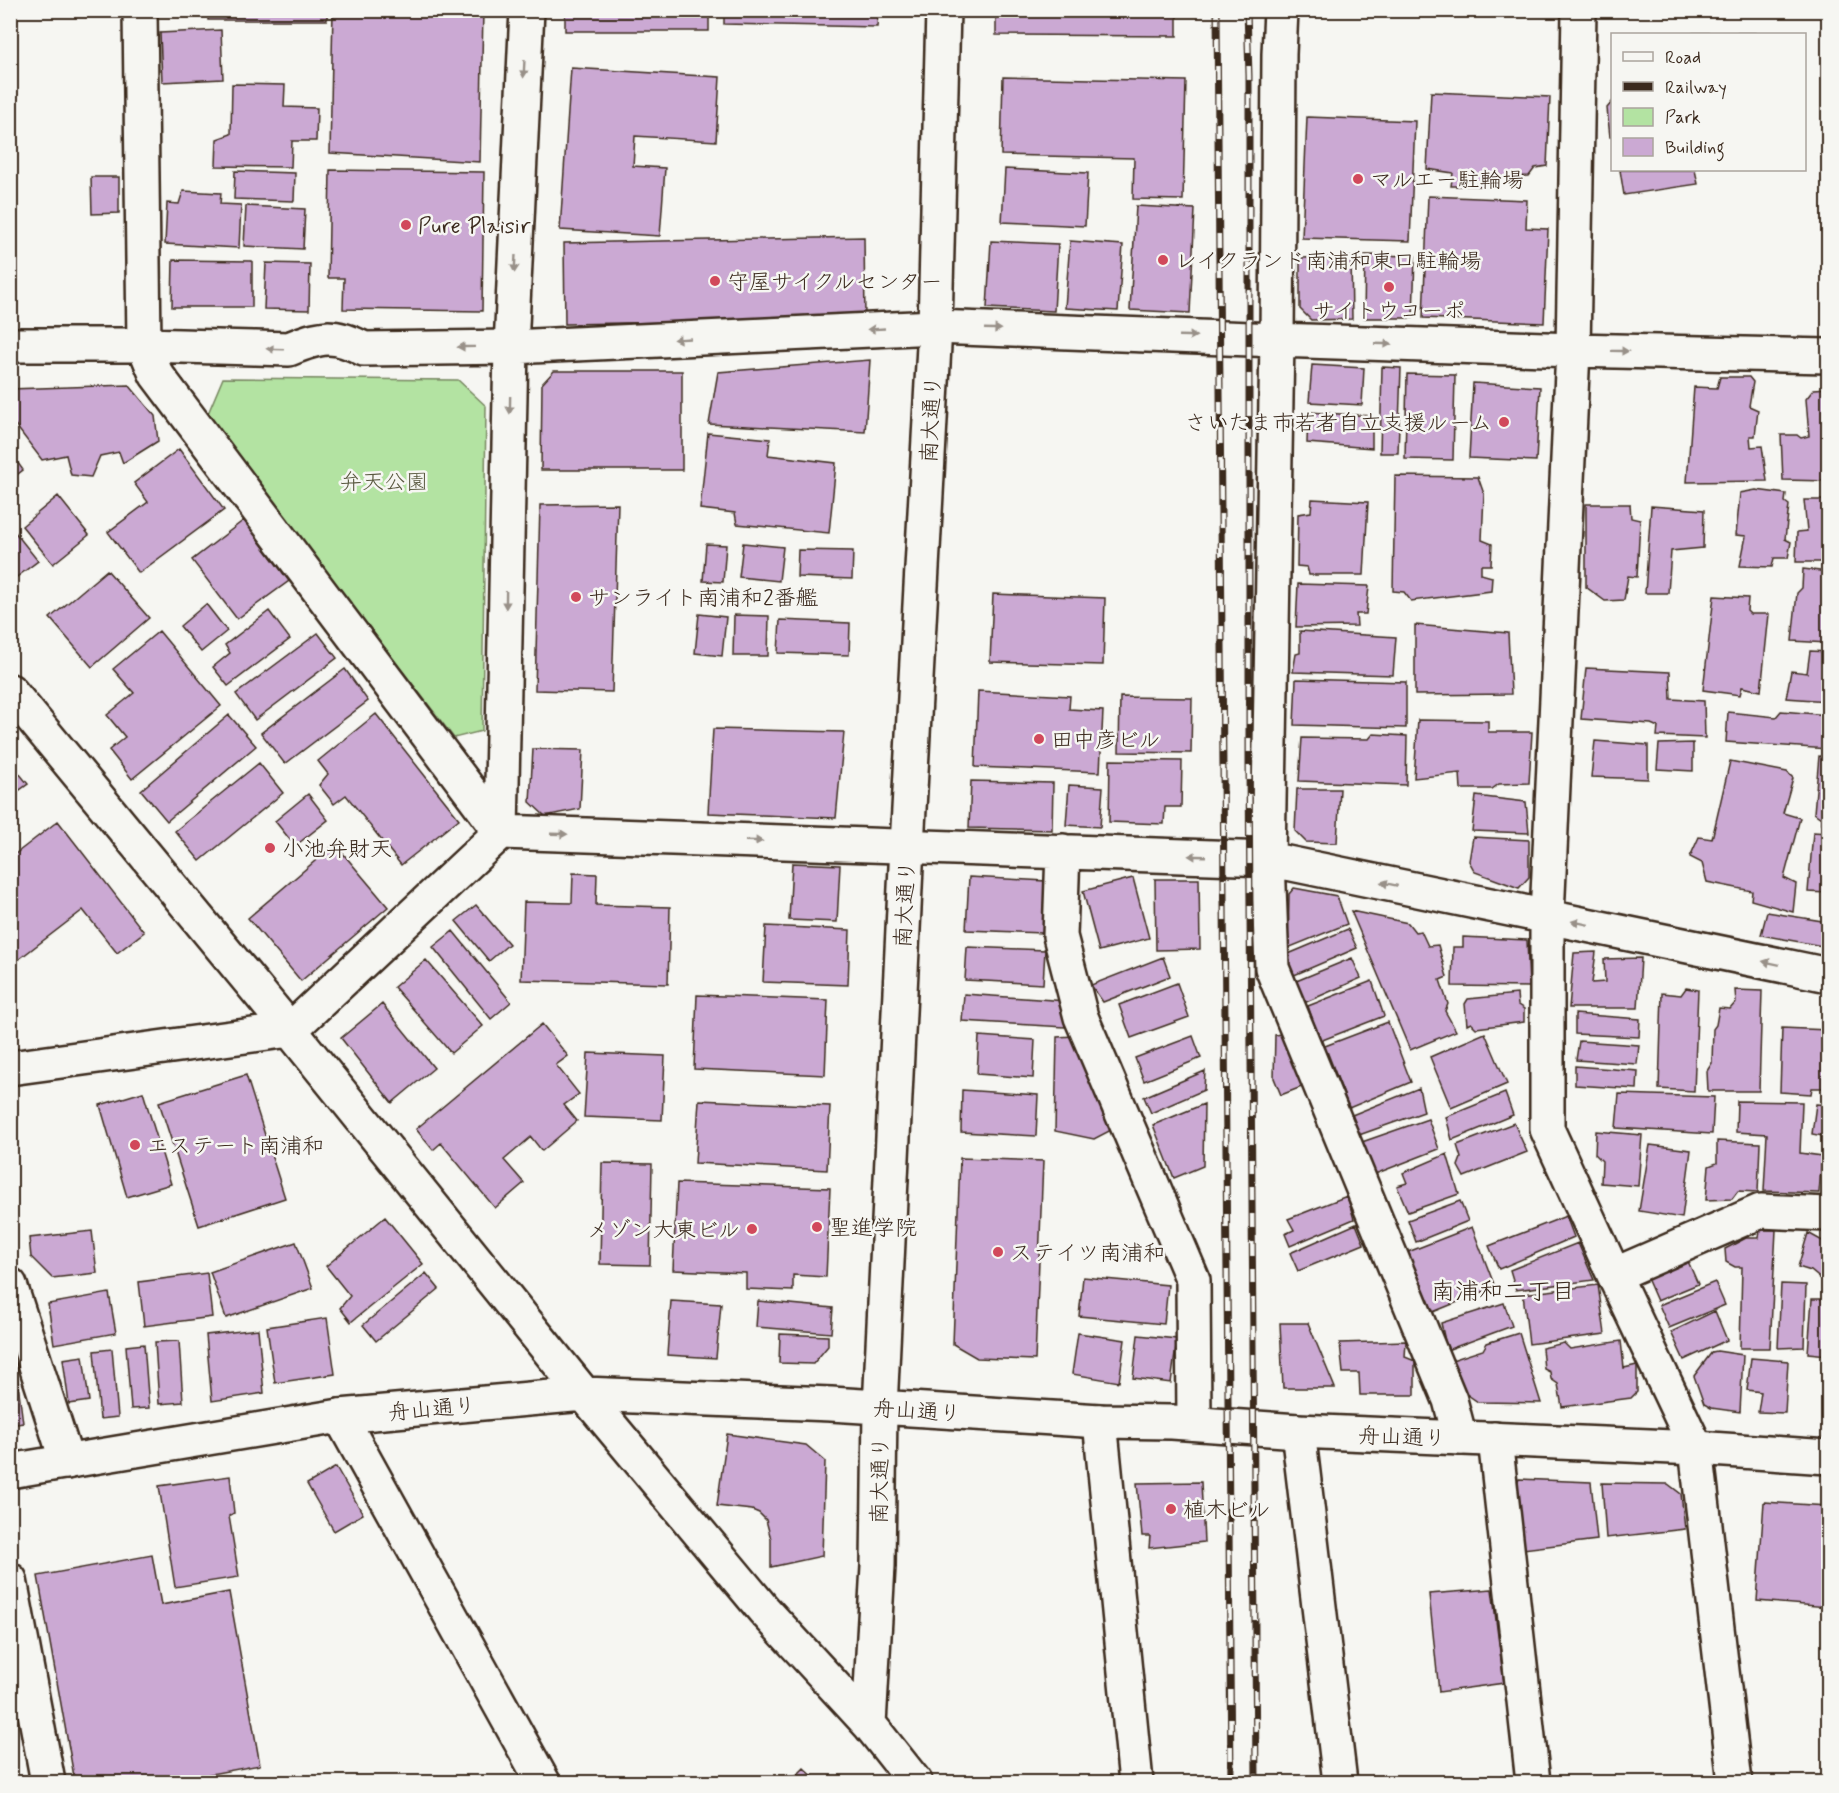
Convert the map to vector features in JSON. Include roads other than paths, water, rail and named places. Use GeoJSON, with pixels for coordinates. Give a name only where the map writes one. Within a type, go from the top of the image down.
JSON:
{"type":"FeatureCollection","features":[{"type":"Feature","properties":{"kind":"street"},"geometry":{"type":"LineString","coordinates":[[140,10],[144,345],[156,374],[501,832]]}},
{"type":"Feature","properties":{"kind":"street"},"geometry":{"type":"LineString","coordinates":[[501,832],[511,347],[527,10]]}},
{"type":"Feature","properties":{"kind":"street","name":"南大通り"},"geometry":{"type":"LineString","coordinates":[[869,1724],[878,1566],[880,1408],[935,327],[943,10]]}},
{"type":"Feature","properties":{"kind":"street"},"geometry":{"type":"LineString","coordinates":[[1281,10],[1268,859],[1272,968],[1450,1400],[1460,1438]]}},
{"type":"Feature","properties":{"kind":"street"},"geometry":{"type":"LineString","coordinates":[[1579,10],[1573,350],[1547,916],[1546,1129],[1696,1448],[1735,1782]]}},
{"type":"Feature","properties":{"kind":"street"},"geometry":{"type":"LineString","coordinates":[[10,345],[144,345],[289,349],[327,337],[346,340],[364,349],[511,347],[935,327],[1573,350],[1828,356]]}},
{"type":"Feature","properties":{"kind":"street"},"geometry":{"type":"LineString","coordinates":[[10,691],[290,1030],[584,1394],[763,1609],[869,1724],[915,1782]]}},
{"type":"Feature","properties":{"kind":"street"},"geometry":{"type":"LineString","coordinates":[[10,1068],[290,1030],[501,832],[1268,859],[1828,975]]}},
{"type":"Feature","properties":{"kind":"street"},"geometry":{"type":"LineString","coordinates":[[1063,851],[1060,936],[1082,1017],[1192,1280],[1194,1423]]}},
{"type":"Feature","properties":{"kind":"street"},"geometry":{"type":"LineString","coordinates":[[1614,1275],[1761,1211],[1828,1214]]}},
{"type":"Feature","properties":{"kind":"street"},"geometry":{"type":"LineString","coordinates":[[10,1285],[67,1462]]}},
{"type":"Feature","properties":{"kind":"street","name":"舟山通り"},"geometry":{"type":"LineString","coordinates":[[10,1471],[340,1416],[584,1394],[819,1403],[1100,1421],[1194,1423],[1298,1431],[1696,1448],[1828,1457]]}},
{"type":"Feature","properties":{"kind":"street"},"geometry":{"type":"LineString","coordinates":[[340,1416],[543,1782]]}},
{"type":"Feature","properties":{"kind":"street"},"geometry":{"type":"LineString","coordinates":[[1100,1421],[1136,1782]]}},
{"type":"Feature","properties":{"kind":"street"},"geometry":{"type":"LineString","coordinates":[[1298,1431],[1340,1782]]}},
{"type":"Feature","properties":{"kind":"street"},"geometry":{"type":"LineString","coordinates":[[1495,1439],[1533,1782]]}},
{"type":"Feature","properties":{"kind":"street"},"geometry":{"type":"LineString","coordinates":[[10,1580],[48,1782]]}},
{"type":"Feature","properties":{"kind":"railway"},"geometry":{"type":"LineString","coordinates":[[1217,10],[1231,1782]]}},
{"type":"Feature","properties":{"kind":"railway"},"geometry":{"type":"LineString","coordinates":[[1247,10],[1249,76],[1249,765],[1256,1782]]}},
{"type":"Feature","properties":{"kind":"place","name":"マルエー駐輪場"},"geometry":{"type":"Point","coordinates":[1358,179]}},
{"type":"Feature","properties":{"kind":"place","name":"Pure Plaisir"},"geometry":{"type":"Point","coordinates":[406,225]}},
{"type":"Feature","properties":{"kind":"place","name":"レイクランド南浦和東口駐輪場"},"geometry":{"type":"Point","coordinates":[1163,260]}},
{"type":"Feature","properties":{"kind":"place","name":"守屋サイクルセンター"},"geometry":{"type":"Point","coordinates":[715,281]}},
{"type":"Feature","properties":{"kind":"place","name":"サイトウコーポ"},"geometry":{"type":"Point","coordinates":[1389,287]}},
{"type":"Feature","properties":{"kind":"place","name":"さいたま市若者自立支援ルーム"},"geometry":{"type":"Point","coordinates":[1504,422]}},
{"type":"Feature","properties":{"kind":"place","name":"サンライト南浦和2番艦"},"geometry":{"type":"Point","coordinates":[576,597]}},
{"type":"Feature","properties":{"kind":"place","name":"田中彦ビル"},"geometry":{"type":"Point","coordinates":[1039,739]}},
{"type":"Feature","properties":{"kind":"place","name":"小池弁財天"},"geometry":{"type":"Point","coordinates":[270,848]}},
{"type":"Feature","properties":{"kind":"place","name":"エステート南浦和"},"geometry":{"type":"Point","coordinates":[135,1145]}},
{"type":"Feature","properties":{"kind":"place","name":"聖進学院"},"geometry":{"type":"Point","coordinates":[817,1227]}},
{"type":"Feature","properties":{"kind":"place","name":"メゾン大東ビル"},"geometry":{"type":"Point","coordinates":[752,1229]}},
{"type":"Feature","properties":{"kind":"place","name":"ステイツ南浦和"},"geometry":{"type":"Point","coordinates":[998,1252]}},
{"type":"Feature","properties":{"kind":"place","name":"植木ビル"},"geometry":{"type":"Point","coordinates":[1171,1509]}},
{"type":"Feature","properties":{"kind":"district","name":"南浦和二丁目"},"geometry":{"type":"Point","coordinates":[1503,1291]}},
{"type":"Feature","properties":{"kind":"park label","name":"弁天公園"},"geometry":{"type":"Point","coordinates":[384,481]}}]}
